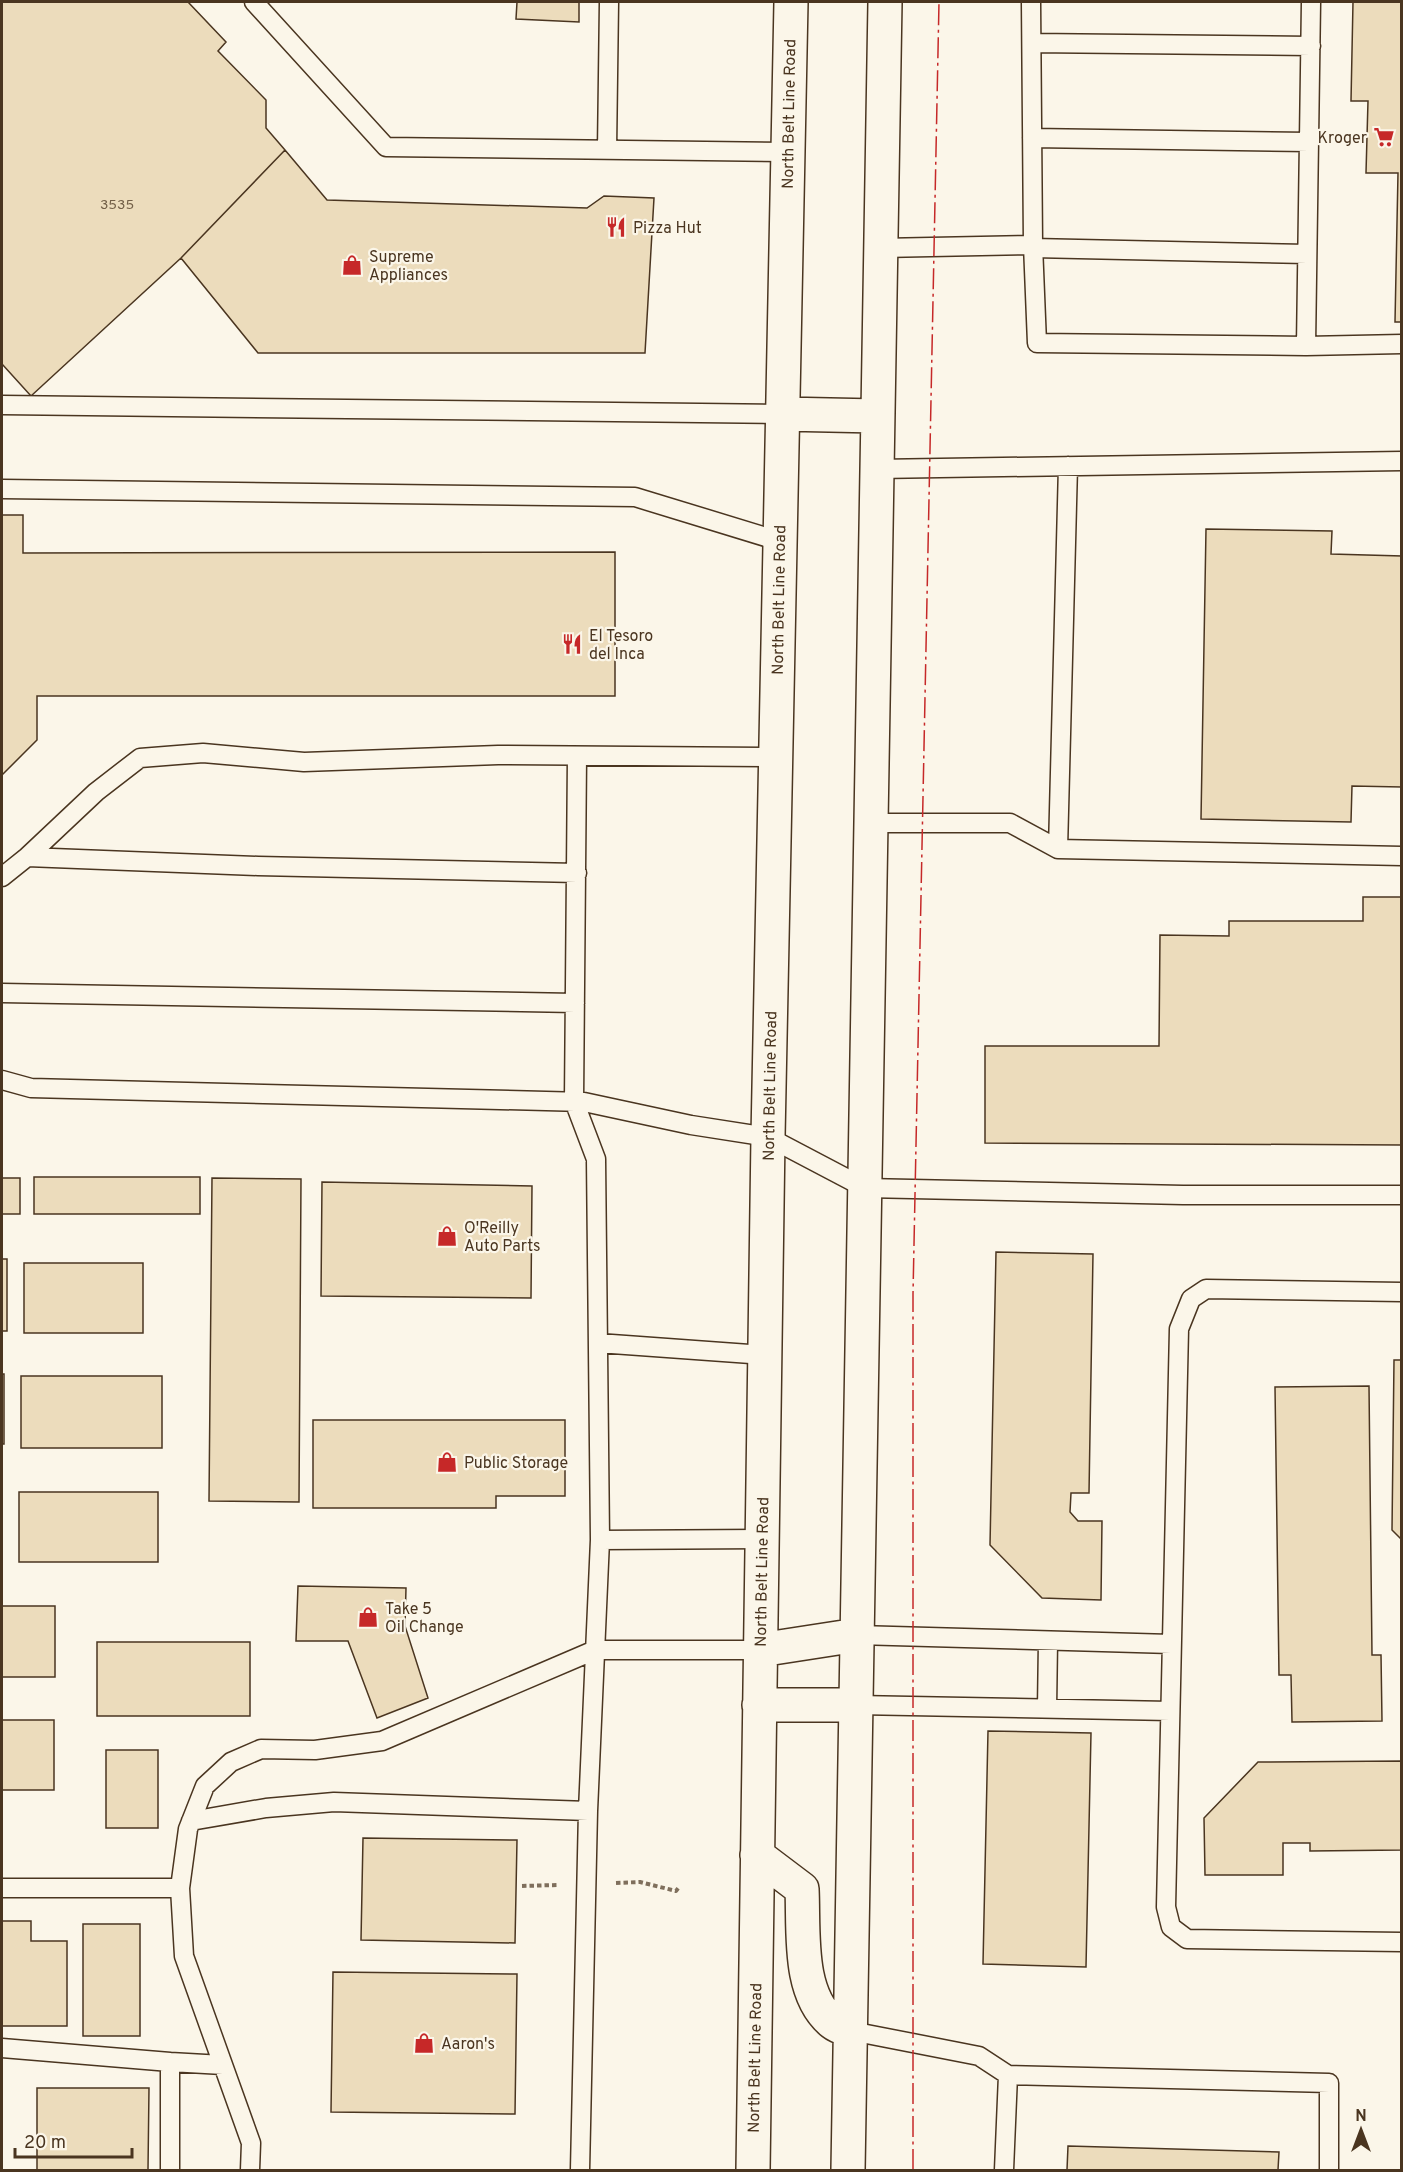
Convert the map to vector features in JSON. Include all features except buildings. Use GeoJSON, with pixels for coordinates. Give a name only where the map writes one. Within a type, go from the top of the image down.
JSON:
{"type":"FeatureCollection","features":[{"type":"Feature","properties":{"kind":"main road","name":"North Belt Line Road"},"geometry":{"type":"LineString","coordinates":[[753,2170],[768,1137],[791,2]]}},
{"type":"Feature","properties":{"kind":"main road"},"geometry":{"type":"LineString","coordinates":[[848,2170],[885,2]]}},
{"type":"Feature","properties":{"kind":"main road"},"geometry":{"type":"LineString","coordinates":[[782,414],[877,416]]}},
{"type":"Feature","properties":{"kind":"main road"},"geometry":{"type":"LineString","coordinates":[[760,1650],[857,1635]]}},
{"type":"Feature","properties":{"kind":"main road"},"geometry":{"type":"LineString","coordinates":[[759,1705],[856,1705]]}},
{"type":"Feature","properties":{"kind":"main road"},"geometry":{"type":"LineString","coordinates":[[757,1855],[802,1889],[805,1959],[813,1998],[834,2024],[851,2031]]}},
{"type":"Feature","properties":{"kind":"lane"},"geometry":{"type":"LineString","coordinates":[[254,2],[386,147],[788,152]]}},
{"type":"Feature","properties":{"kind":"lane"},"geometry":{"type":"LineString","coordinates":[[607,150],[609,2]]}},
{"type":"Feature","properties":{"kind":"lane"},"geometry":{"type":"LineString","coordinates":[[1031,2],[1033,246],[1037,343],[1306,346],[1401,344]]}},
{"type":"Feature","properties":{"kind":"lane"},"geometry":{"type":"LineString","coordinates":[[1306,346],[1311,2]]}},
{"type":"Feature","properties":{"kind":"lane"},"geometry":{"type":"LineString","coordinates":[[1032,43],[1311,46]]}},
{"type":"Feature","properties":{"kind":"lane"},"geometry":{"type":"LineString","coordinates":[[1032,138],[1309,141]]}},
{"type":"Feature","properties":{"kind":"lane"},"geometry":{"type":"LineString","coordinates":[[881,248],[1033,246],[1307,254]]}},
{"type":"Feature","properties":{"kind":"lane"},"geometry":{"type":"LineString","coordinates":[[2,405],[782,414]]}},
{"type":"Feature","properties":{"kind":"lane"},"geometry":{"type":"LineString","coordinates":[[877,469],[1401,461]]}},
{"type":"Feature","properties":{"kind":"lane"},"geometry":{"type":"LineString","coordinates":[[1058,849],[1068,466]]}},
{"type":"Feature","properties":{"kind":"lane"},"geometry":{"type":"LineString","coordinates":[[2,489],[634,497],[780,541]]}},
{"type":"Feature","properties":{"kind":"lane"},"geometry":{"type":"LineString","coordinates":[[2,877],[27,857],[96,792],[140,758],[203,753],[304,762],[498,755],[776,757]]}},
{"type":"Feature","properties":{"kind":"lane"},"geometry":{"type":"LineString","coordinates":[[577,756],[574,1101],[596,1159],[600,1540],[588,1811],[580,2170]]}},
{"type":"Feature","properties":{"kind":"lane"},"geometry":{"type":"LineString","coordinates":[[871,823],[1010,823],[1058,849],[1401,856]]}},
{"type":"Feature","properties":{"kind":"lane"},"geometry":{"type":"LineString","coordinates":[[27,857],[258,866],[577,873]]}},
{"type":"Feature","properties":{"kind":"lane"},"geometry":{"type":"LineString","coordinates":[[2,993],[575,1003]]}},
{"type":"Feature","properties":{"kind":"lane"},"geometry":{"type":"LineString","coordinates":[[2,1080],[31,1088],[574,1101],[729,1132],[768,1137],[865,1188],[1183,1195],[1401,1195]]}},
{"type":"Feature","properties":{"kind":"lane"},"geometry":{"type":"LineString","coordinates":[[1401,1292],[1206,1289],[1191,1299],[1179,1329],[1166,1907],[1171,1927],[1187,1939],[1401,1942]]}},
{"type":"Feature","properties":{"kind":"lane"},"geometry":{"type":"LineString","coordinates":[[598,1343],[765,1355]]}},
{"type":"Feature","properties":{"kind":"lane"},"geometry":{"type":"LineString","coordinates":[[600,1540],[762,1539]]}},
{"type":"Feature","properties":{"kind":"lane"},"geometry":{"type":"LineString","coordinates":[[857,1635],[1171,1644]]}},
{"type":"Feature","properties":{"kind":"lane"},"geometry":{"type":"LineString","coordinates":[[1047,1709],[1048,1641]]}},
{"type":"Feature","properties":{"kind":"lane"},"geometry":{"type":"LineString","coordinates":[[250,2170],[250,2143],[184,1956],[180,1888],[191,1821],[205,1786],[231,1762],[261,1749],[315,1750],[382,1741],[595,1650],[760,1650]]}},
{"type":"Feature","properties":{"kind":"lane"},"geometry":{"type":"LineString","coordinates":[[856,1705],[1170,1711]]}},
{"type":"Feature","properties":{"kind":"lane"},"geometry":{"type":"LineString","coordinates":[[191,1821],[266,1808],[334,1802],[588,1811]]}},
{"type":"Feature","properties":{"kind":"lane"},"geometry":{"type":"LineString","coordinates":[[2,1888],[180,1888]]}},
{"type":"Feature","properties":{"kind":"lane"},"geometry":{"type":"LineString","coordinates":[[851,2031],[979,2056],[1008,2075],[1329,2083],[1329,2170]]}},
{"type":"Feature","properties":{"kind":"lane"},"geometry":{"type":"LineString","coordinates":[[2,2048],[223,2065]]}},
{"type":"Feature","properties":{"kind":"lane"},"geometry":{"type":"LineString","coordinates":[[170,2062],[170,2170]]}},
{"type":"Feature","properties":{"kind":"lane"},"geometry":{"type":"LineString","coordinates":[[1004,2170],[1008,2075]]}},
{"type":"Feature","properties":{"kind":"power"},"geometry":{"type":"LineString","coordinates":[[913,2170],[913,1294],[939,2]]}},
{"type":"Feature","properties":{"kind":"place","name":"Kroger"},"geometry":{"type":"Point","coordinates":[1384,137]}},
{"type":"Feature","properties":{"kind":"place","name":"Pizza Hut"},"geometry":{"type":"Point","coordinates":[616,227]}},
{"type":"Feature","properties":{"kind":"place","name":"Supreme Appliances"},"geometry":{"type":"Point","coordinates":[352,265]}},
{"type":"Feature","properties":{"kind":"place","name":"El Tesoro del Inca"},"geometry":{"type":"Point","coordinates":[572,644]}},
{"type":"Feature","properties":{"kind":"place","name":"O'Reilly Auto Parts"},"geometry":{"type":"Point","coordinates":[447,1236]}},
{"type":"Feature","properties":{"kind":"place","name":"Public Storage"},"geometry":{"type":"Point","coordinates":[447,1462]}},
{"type":"Feature","properties":{"kind":"place","name":"Take 5 Oil Change"},"geometry":{"type":"Point","coordinates":[368,1617]}},
{"type":"Feature","properties":{"kind":"place","name":"Aaron's"},"geometry":{"type":"Point","coordinates":[424,2043]}}]}
